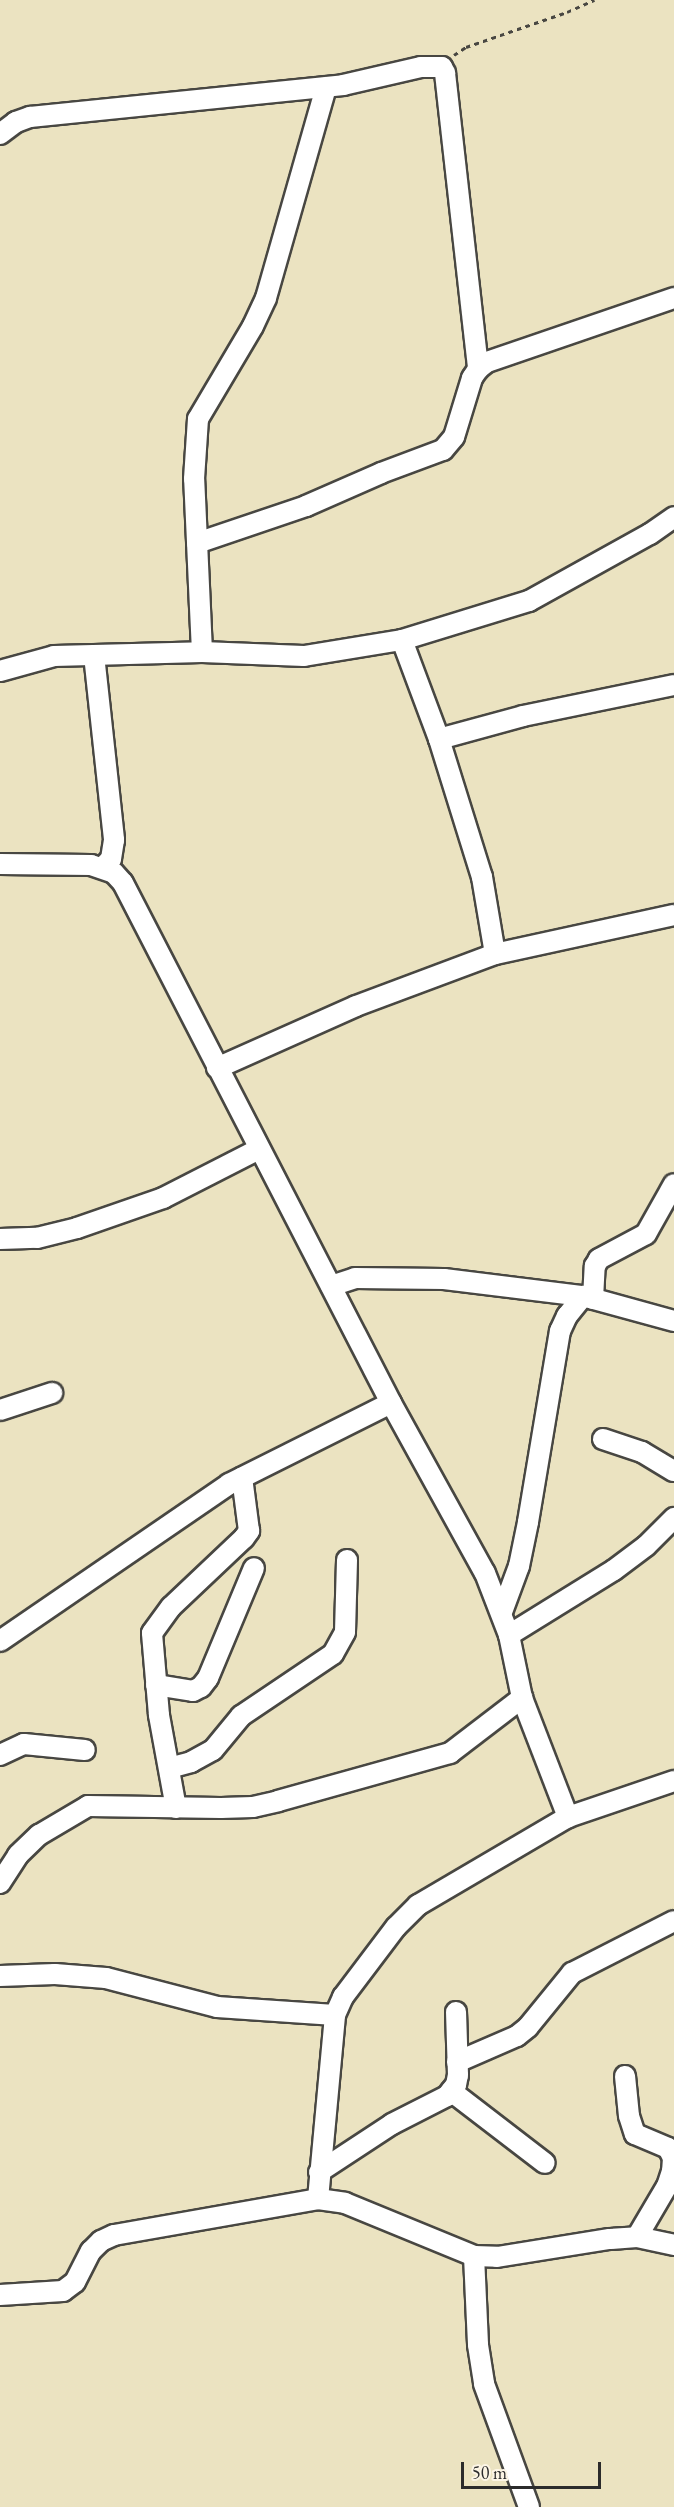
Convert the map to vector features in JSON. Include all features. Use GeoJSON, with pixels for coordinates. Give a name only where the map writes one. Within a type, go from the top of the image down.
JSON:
{"type":"FeatureCollection","features":[{"type":"Feature","properties":{"kind":"street"},"geometry":{"type":"LineString","coordinates":[[0,135],[16,122],[30,117],[326,87],[421,67],[442,67],[446,73],[478,369]]}},
{"type":"Feature","properties":{"kind":"street"},"geometry":{"type":"LineString","coordinates":[[202,652],[194,479],[198,419],[253,326],[266,298],[326,87]]}},
{"type":"Feature","properties":{"kind":"street"},"geometry":{"type":"LineString","coordinates":[[197,543],[306,506],[381,473],[443,450],[454,437],[472,378],[478,369],[488,362],[674,298]]}},
{"type":"Feature","properties":{"kind":"street"},"geometry":{"type":"LineString","coordinates":[[0,671],[54,656],[202,652],[304,656],[402,640],[529,601],[650,534],[674,517]]}},
{"type":"Feature","properties":{"kind":"street"},"geometry":{"type":"LineString","coordinates":[[402,640],[439,739],[482,877],[495,954]]}},
{"type":"Feature","properties":{"kind":"street"},"geometry":{"type":"LineString","coordinates":[[94,655],[114,840],[111,860],[102,868]]}},
{"type":"Feature","properties":{"kind":"street"},"geometry":{"type":"LineString","coordinates":[[439,739],[523,716],[674,685]]}},
{"type":"Feature","properties":{"kind":"street"},"geometry":{"type":"LineString","coordinates":[[0,864],[77,864],[102,868],[114,873],[127,890],[391,1403],[485,1574],[502,1612],[509,1635],[522,1698],[568,1817]]}},
{"type":"Feature","properties":{"kind":"street"},"geometry":{"type":"LineString","coordinates":[[217,1068],[356,1006],[495,954],[674,915]]}},
{"type":"Feature","properties":{"kind":"street"},"geometry":{"type":"LineString","coordinates":[[0,1239],[37,1238],[77,1228],[163,1198],[259,1149]]}},
{"type":"Feature","properties":{"kind":"street"},"geometry":{"type":"LineString","coordinates":[[502,1612],[519,1566],[560,1331],[567,1316],[588,1298],[595,1266],[599,1259],[646,1234],[674,1184]]}},
{"type":"Feature","properties":{"kind":"street"},"geometry":{"type":"LineString","coordinates":[[332,1286],[355,1278],[444,1280],[588,1298],[674,1321]]}},
{"type":"Feature","properties":{"kind":"street"},"geometry":{"type":"LineString","coordinates":[[0,1410],[52,1393]]}},
{"type":"Feature","properties":{"kind":"street"},"geometry":{"type":"LineString","coordinates":[[0,1641],[243,1477],[391,1403]]}},
{"type":"Feature","properties":{"kind":"street"},"geometry":{"type":"LineString","coordinates":[[603,1439],[642,1452],[674,1471]]}},
{"type":"Feature","properties":{"kind":"street"},"geometry":{"type":"LineString","coordinates":[[176,1808],[156,1685],[152,1633],[154,1627],[171,1607],[249,1531],[243,1477]]}},
{"type":"Feature","properties":{"kind":"street"},"geometry":{"type":"LineString","coordinates":[[509,1635],[614,1570],[646,1546],[674,1518]]}},
{"type":"Feature","properties":{"kind":"street"},"geometry":{"type":"LineString","coordinates":[[169,1768],[191,1762],[213,1750],[242,1716],[333,1654],[345,1632],[347,1560]]}},
{"type":"Feature","properties":{"kind":"street"},"geometry":{"type":"LineString","coordinates":[[156,1685],[193,1691],[201,1687],[208,1678],[254,1568]]}},
{"type":"Feature","properties":{"kind":"street"},"geometry":{"type":"LineString","coordinates":[[0,1883],[27,1845],[81,1809],[95,1805],[176,1808],[253,1807],[430,1761],[450,1753],[469,1741],[522,1698]]}},
{"type":"Feature","properties":{"kind":"street"},"geometry":{"type":"LineString","coordinates":[[0,1755],[24,1744],[85,1750]]}},
{"type":"Feature","properties":{"kind":"street"},"geometry":{"type":"LineString","coordinates":[[318,2199],[335,2015],[342,1997],[396,1927],[418,1905],[568,1817],[674,1781]]}},
{"type":"Feature","properties":{"kind":"street"},"geometry":{"type":"LineString","coordinates":[[458,2062],[517,2036],[572,1973],[674,1921]]}},
{"type":"Feature","properties":{"kind":"street"},"geometry":{"type":"LineString","coordinates":[[0,1976],[55,1974],[106,1978],[217,2007],[335,2015]]}},
{"type":"Feature","properties":{"kind":"street"},"geometry":{"type":"LineString","coordinates":[[319,2172],[392,2124],[447,2097],[456,2085],[458,2062],[456,2012]]}},
{"type":"Feature","properties":{"kind":"street"},"geometry":{"type":"LineString","coordinates":[[625,2076],[629,2116],[636,2134],[671,2147],[673,2158],[672,2171],[637,2237]]}},
{"type":"Feature","properties":{"kind":"street"},"geometry":{"type":"LineString","coordinates":[[451,2091],[545,2163]]}},
{"type":"Feature","properties":{"kind":"street"},"geometry":{"type":"LineString","coordinates":[[0,2295],[63,2291],[75,2282],[91,2251],[114,2235],[318,2199],[345,2203],[474,2256],[497,2257],[610,2239],[637,2237],[674,2245]]}},
{"type":"Feature","properties":{"kind":"street"},"geometry":{"type":"LineString","coordinates":[[474,2256],[478,2345],[484,2384],[528,2507]]}},
{"type":"Feature","properties":{"kind":"path"},"geometry":{"type":"LineString","coordinates":[[442,67],[466,47],[567,12],[594,0]]}}]}
